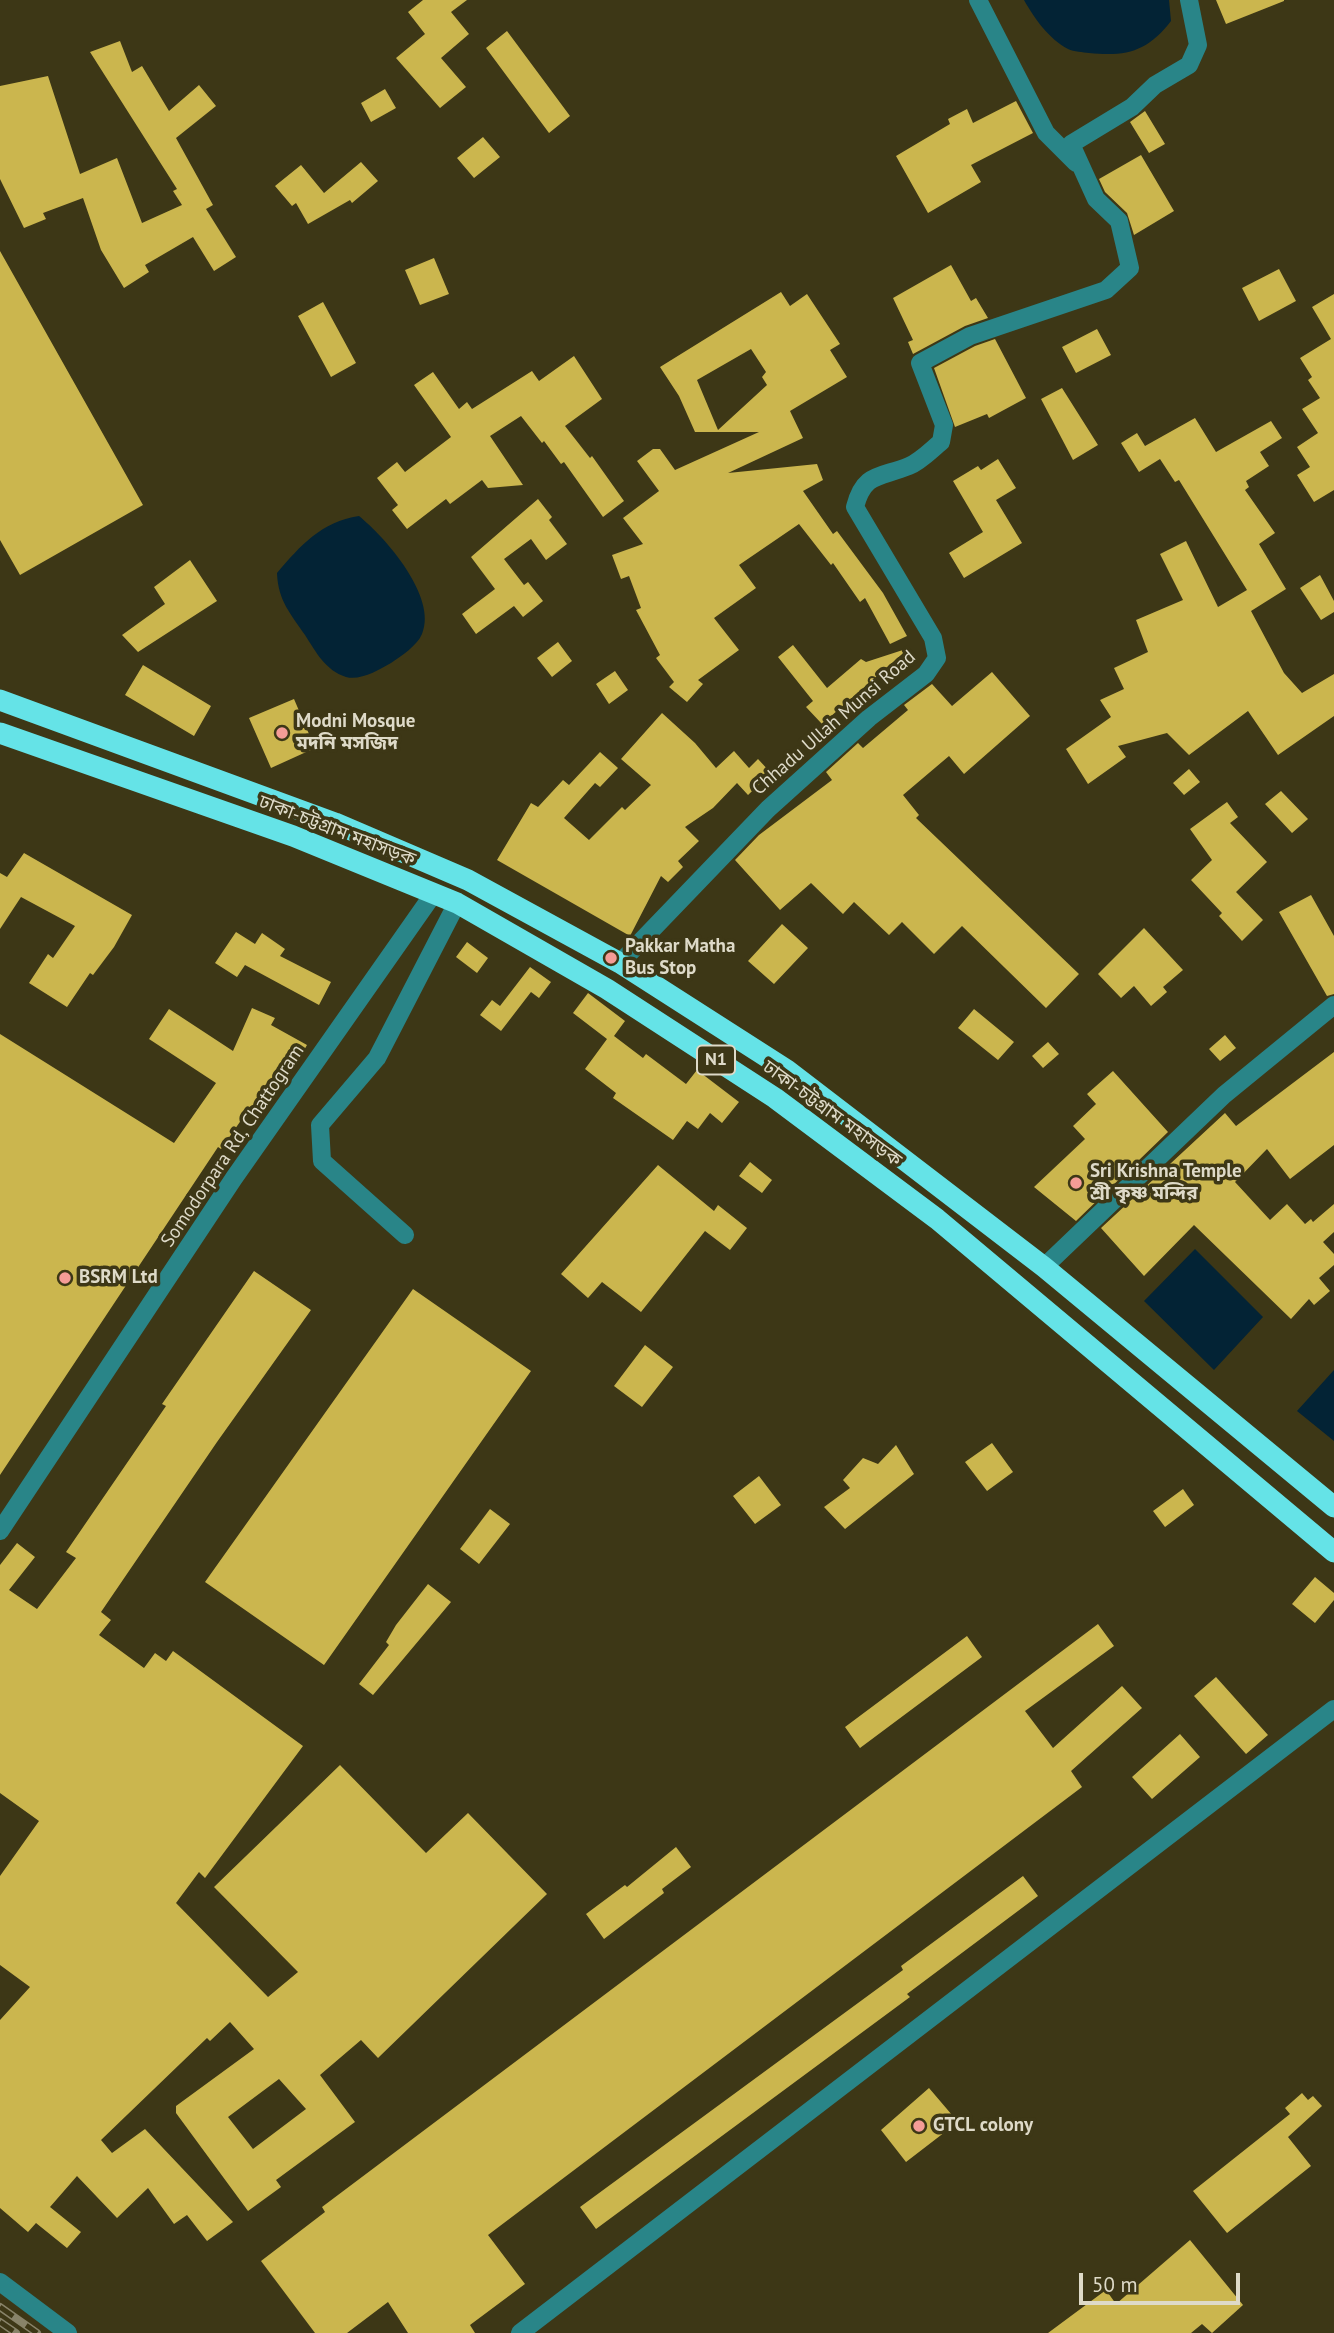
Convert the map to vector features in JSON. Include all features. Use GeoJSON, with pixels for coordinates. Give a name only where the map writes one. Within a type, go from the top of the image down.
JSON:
{"type":"FeatureCollection","features":[{"type":"Feature","properties":{"kind":"highway","name":"ঢাকা-চট্টগ্রাম মহাসড়ক"},"geometry":{"type":"LineString","coordinates":[[0,700],[335,823],[468,880],[620,962],[787,1070],[1044,1267],[1334,1507]]}},
{"type":"Feature","properties":{"kind":"highway","name":"ঢাকা-চট্টগ্রাম মহাসড়ক"},"geometry":{"type":"LineString","coordinates":[[0,733],[293,836],[434,893],[457,903],[607,989],[775,1098],[937,1219],[1334,1552]]}},
{"type":"Feature","properties":{"kind":"street"},"geometry":{"type":"LineString","coordinates":[[978,0],[1046,133],[1078,165]]}},
{"type":"Feature","properties":{"kind":"street"},"geometry":{"type":"LineString","coordinates":[[1078,165],[1071,144],[1132,107],[1155,85],[1189,65],[1198,45],[1189,0]]}},
{"type":"Feature","properties":{"kind":"street","name":"Chhadu Ullah Munsi Road"},"geometry":{"type":"LineString","coordinates":[[620,962],[768,809],[869,718],[926,674],[937,659],[933,638],[855,507],[859,491],[870,479],[912,465],[941,442],[944,425],[920,363],[970,336],[1106,290],[1130,268],[1119,221],[1096,199],[1078,165]]}},
{"type":"Feature","properties":{"kind":"street","name":"Somodorpara Rd, Chattogram"},"geometry":{"type":"LineString","coordinates":[[0,1531],[234,1178],[434,893]]}},
{"type":"Feature","properties":{"kind":"street"},"geometry":{"type":"LineString","coordinates":[[405,1235],[322,1161],[320,1125],[377,1058],[457,903]]}},
{"type":"Feature","properties":{"kind":"street"},"geometry":{"type":"LineString","coordinates":[[1044,1267],[1224,1095],[1334,1004]]}},
{"type":"Feature","properties":{"kind":"street"},"geometry":{"type":"LineString","coordinates":[[520,2333],[1334,1709]]}},
{"type":"Feature","properties":{"kind":"street"},"geometry":{"type":"LineString","coordinates":[[0,2283],[68,2333]]}},
{"type":"Feature","properties":{"kind":"water"},"geometry":{"type":"Polygon","coordinates":[[[1024,0],[1169,0],[1171,21],[1154,39],[1136,50],[1115,54],[1078,52],[1061,45],[1048,34],[1024,0]]]}},
{"type":"Feature","properties":{"kind":"water"},"geometry":{"type":"Polygon","coordinates":[[[359,516],[382,538],[406,569],[423,603],[425,619],[422,634],[408,650],[375,672],[351,678],[332,670],[317,654],[286,607],[277,573],[303,544],[323,529],[359,516]]]}},
{"type":"Feature","properties":{"kind":"water"},"geometry":{"type":"Polygon","coordinates":[[[1195,1249],[1263,1317],[1214,1370],[1144,1301],[1195,1249]]]}},
{"type":"Feature","properties":{"kind":"water"},"geometry":{"type":"Polygon","coordinates":[[[1334,1370],[1334,1441],[1297,1411],[1334,1370]]]}},
{"type":"Feature","properties":{"kind":"building"},"geometry":{"type":"Polygon","coordinates":[[[423,0],[467,0],[451,12],[469,34],[441,58],[466,87],[440,108],[396,58],[425,34],[408,12],[423,0]]]}},
{"type":"Feature","properties":{"kind":"building"},"geometry":{"type":"Polygon","coordinates":[[[1216,0],[1284,0],[1284,1],[1226,24],[1216,0]]]}},
{"type":"Feature","properties":{"kind":"building"},"geometry":{"type":"Polygon","coordinates":[[[507,31],[570,116],[549,133],[486,48],[507,31]]]}},
{"type":"Feature","properties":{"kind":"building"},"geometry":{"type":"Polygon","coordinates":[[[120,41],[132,72],[142,66],[169,111],[199,85],[216,106],[176,138],[213,205],[206,209],[236,257],[214,271],[193,237],[145,265],[149,272],[124,288],[101,250],[83,198],[43,213],[46,219],[24,228],[0,179],[0,86],[48,76],[80,174],[117,158],[142,223],[182,205],[173,191],[177,189],[90,52],[120,41]]]}},
{"type":"Feature","properties":{"kind":"building"},"geometry":{"type":"Polygon","coordinates":[[[385,89],[396,108],[371,122],[361,103],[385,89]]]}},
{"type":"Feature","properties":{"kind":"building"},"geometry":{"type":"Polygon","coordinates":[[[1016,101],[1033,133],[971,165],[981,182],[928,213],[896,156],[950,124],[948,119],[967,109],[973,123],[1016,101]]]}},
{"type":"Feature","properties":{"kind":"building"},"geometry":{"type":"Polygon","coordinates":[[[1145,111],[1165,144],[1149,153],[1130,122],[1145,111]]]}},
{"type":"Feature","properties":{"kind":"building"},"geometry":{"type":"Polygon","coordinates":[[[483,137],[500,157],[474,178],[457,158],[483,137]]]}},
{"type":"Feature","properties":{"kind":"building"},"geometry":{"type":"Polygon","coordinates":[[[1141,155],[1174,211],[1134,235],[1127,213],[1105,192],[1099,179],[1141,155]]]}},
{"type":"Feature","properties":{"kind":"building"},"geometry":{"type":"Polygon","coordinates":[[[361,162],[378,181],[352,203],[350,200],[308,224],[296,203],[292,206],[275,186],[301,165],[324,193],[361,162]]]}},
{"type":"Feature","properties":{"kind":"building"},"geometry":{"type":"Polygon","coordinates":[[[0,251],[143,505],[20,575],[0,540],[0,251]]]}},
{"type":"Feature","properties":{"kind":"building"},"geometry":{"type":"Polygon","coordinates":[[[434,258],[449,294],[420,305],[405,270],[434,258]]]}},
{"type":"Feature","properties":{"kind":"building"},"geometry":{"type":"Polygon","coordinates":[[[951,265],[971,301],[976,298],[988,318],[965,326],[913,354],[908,342],[913,340],[893,298],[951,265]]]}},
{"type":"Feature","properties":{"kind":"building"},"geometry":{"type":"Polygon","coordinates":[[[1279,269],[1296,301],[1259,321],[1242,288],[1279,269]]]}},
{"type":"Feature","properties":{"kind":"building"},"geometry":{"type":"Polygon","coordinates":[[[781,292],[790,306],[807,294],[840,344],[830,350],[847,377],[790,411],[803,438],[728,473],[817,464],[823,480],[803,491],[833,534],[837,531],[883,593],[907,636],[890,644],[865,598],[860,602],[833,563],[831,565],[799,524],[739,565],[756,588],[714,618],[739,650],[698,680],[703,684],[687,702],[669,687],[674,682],[656,658],[660,655],[636,610],[641,608],[629,576],[621,579],[612,555],[643,544],[623,518],[659,491],[637,461],[653,449],[660,449],[675,470],[759,432],[695,432],[679,396],[660,367],[781,292]],[[751,349],[697,380],[718,430],[767,385],[762,377],[766,372],[751,349]]]}},
{"type":"Feature","properties":{"kind":"building"},"geometry":{"type":"Polygon","coordinates":[[[1334,294],[1334,490],[1314,502],[1297,475],[1310,467],[1297,447],[1318,433],[1302,409],[1320,398],[1308,380],[1312,377],[1300,358],[1331,339],[1312,307],[1334,294]]]}},
{"type":"Feature","properties":{"kind":"building"},"geometry":{"type":"Polygon","coordinates":[[[323,302],[356,363],[331,377],[298,316],[323,302]]]}},
{"type":"Feature","properties":{"kind":"building"},"geometry":{"type":"Polygon","coordinates":[[[1097,329],[1111,355],[1076,373],[1062,347],[1097,329]]]}},
{"type":"Feature","properties":{"kind":"building"},"geometry":{"type":"Polygon","coordinates":[[[995,339],[1026,398],[989,418],[987,414],[955,427],[934,368],[975,346],[995,339]]]}},
{"type":"Feature","properties":{"kind":"building"},"geometry":{"type":"Polygon","coordinates":[[[574,356],[602,399],[565,426],[590,458],[592,456],[624,501],[603,517],[564,462],[561,464],[521,416],[490,436],[523,485],[488,488],[482,480],[450,504],[446,499],[407,529],[392,510],[398,505],[377,478],[397,462],[405,472],[451,437],[414,385],[433,372],[459,409],[467,402],[472,409],[532,371],[539,381],[574,356]]]}},
{"type":"Feature","properties":{"kind":"building"},"geometry":{"type":"Polygon","coordinates":[[[1062,388],[1098,445],[1073,460],[1041,399],[1062,388]]]}},
{"type":"Feature","properties":{"kind":"building"},"geometry":{"type":"Polygon","coordinates":[[[1195,418],[1216,452],[1271,421],[1282,438],[1260,452],[1269,466],[1246,481],[1249,487],[1245,490],[1275,533],[1259,544],[1286,589],[1251,611],[1284,673],[1302,693],[1334,674],[1334,716],[1278,755],[1248,711],[1189,755],[1167,733],[1118,746],[1126,757],[1088,784],[1066,749],[1111,717],[1100,700],[1124,689],[1114,668],[1148,652],[1136,620],[1183,600],[1160,554],[1186,541],[1218,607],[1247,590],[1179,480],[1175,482],[1160,459],[1139,472],[1121,443],[1137,433],[1145,446],[1195,418]]]}},
{"type":"Feature","properties":{"kind":"building"},"geometry":{"type":"Polygon","coordinates":[[[998,459],[1016,488],[996,500],[1022,543],[964,578],[949,553],[983,532],[953,481],[978,466],[981,470],[998,459]]]}},
{"type":"Feature","properties":{"kind":"building"},"geometry":{"type":"Polygon","coordinates":[[[538,499],[552,517],[549,520],[567,544],[546,560],[531,539],[504,559],[524,585],[528,582],[543,601],[523,617],[514,606],[476,634],[462,614],[495,589],[471,557],[538,499]]]}},
{"type":"Feature","properties":{"kind":"building"},"geometry":{"type":"Polygon","coordinates":[[[190,560],[217,601],[138,652],[122,635],[165,604],[154,587],[190,560]]]}},
{"type":"Feature","properties":{"kind":"building"},"geometry":{"type":"Polygon","coordinates":[[[1320,575],[1334,601],[1334,612],[1321,620],[1300,588],[1320,575]]]}},
{"type":"Feature","properties":{"kind":"building"},"geometry":{"type":"Polygon","coordinates":[[[558,642],[572,661],[552,677],[537,658],[558,642]]]}},
{"type":"Feature","properties":{"kind":"building"},"geometry":{"type":"Polygon","coordinates":[[[793,645],[827,688],[861,659],[866,662],[909,648],[822,724],[806,707],[813,701],[778,657],[793,645]]]}},
{"type":"Feature","properties":{"kind":"building"},"geometry":{"type":"Polygon","coordinates":[[[143,665],[211,706],[194,736],[125,695],[143,665]]]}},
{"type":"Feature","properties":{"kind":"building"},"geometry":{"type":"Polygon","coordinates":[[[615,671],[628,690],[609,704],[596,684],[615,671]]]}},
{"type":"Feature","properties":{"kind":"building"},"geometry":{"type":"Polygon","coordinates":[[[992,672],[1030,716],[964,774],[949,756],[903,795],[919,815],[916,818],[1079,974],[1046,1008],[962,926],[934,954],[902,922],[889,935],[854,902],[843,914],[811,883],[780,910],[735,860],[759,835],[832,780],[826,772],[858,743],[863,748],[908,710],[904,705],[932,684],[952,706],[992,672]]]}},
{"type":"Feature","properties":{"kind":"building","name":"Modni Mosque মদনি মসজিদ"},"geometry":{"type":"Polygon","coordinates":[[[294,699],[315,748],[271,768],[249,718],[294,699]]]}},
{"type":"Feature","properties":{"kind":"building"},"geometry":{"type":"Polygon","coordinates":[[[662,713],[695,743],[716,768],[734,751],[749,768],[758,759],[771,773],[748,795],[737,783],[713,808],[685,827],[699,841],[678,861],[683,867],[668,882],[661,876],[630,936],[497,860],[531,803],[538,807],[563,780],[569,785],[600,752],[618,768],[600,787],[595,783],[564,818],[589,840],[622,807],[625,810],[651,785],[621,759],[662,713]]]}},
{"type":"Feature","properties":{"kind":"building"},"geometry":{"type":"Polygon","coordinates":[[[1189,769],[1200,782],[1184,795],[1173,783],[1189,769]]]}},
{"type":"Feature","properties":{"kind":"building"},"geometry":{"type":"Polygon","coordinates":[[[1281,791],[1308,819],[1292,833],[1265,804],[1281,791]]]}},
{"type":"Feature","properties":{"kind":"building"},"geometry":{"type":"Polygon","coordinates":[[[1227,802],[1238,817],[1230,823],[1267,862],[1236,892],[1263,920],[1242,941],[1219,916],[1222,913],[1191,880],[1212,860],[1190,829],[1227,802]]]}},
{"type":"Feature","properties":{"kind":"building"},"geometry":{"type":"Polygon","coordinates":[[[24,853],[132,915],[114,947],[93,975],[90,973],[67,1007],[29,983],[48,954],[53,958],[75,926],[21,897],[0,929],[0,873],[7,877],[24,853]]]}},
{"type":"Feature","properties":{"kind":"building"},"geometry":{"type":"Polygon","coordinates":[[[1311,895],[1334,936],[1334,994],[1327,996],[1279,912],[1311,895]]]}},
{"type":"Feature","properties":{"kind":"building"},"geometry":{"type":"Polygon","coordinates":[[[782,924],[808,948],[774,984],[748,961],[782,924]]]}},
{"type":"Feature","properties":{"kind":"building"},"geometry":{"type":"Polygon","coordinates":[[[1144,928],[1183,970],[1163,987],[1167,992],[1151,1006],[1134,986],[1121,998],[1098,974],[1144,928]]]}},
{"type":"Feature","properties":{"kind":"building"},"geometry":{"type":"Polygon","coordinates":[[[236,932],[255,944],[262,933],[285,949],[280,956],[331,982],[319,1005],[245,965],[237,977],[215,963],[236,932]]]}},
{"type":"Feature","properties":{"kind":"building"},"geometry":{"type":"Polygon","coordinates":[[[467,942],[488,958],[477,973],[456,957],[467,942]]]}},
{"type":"Feature","properties":{"kind":"building"},"geometry":{"type":"Polygon","coordinates":[[[530,967],[551,982],[539,998],[531,992],[501,1031],[480,1015],[492,1000],[500,1006],[530,967]]]}},
{"type":"Feature","properties":{"kind":"building"},"geometry":{"type":"Polygon","coordinates":[[[588,993],[625,1021],[614,1036],[643,1058],[646,1054],[686,1084],[697,1070],[739,1102],[722,1123],[710,1113],[698,1129],[687,1121],[673,1140],[613,1098],[616,1093],[585,1069],[607,1039],[573,1013],[588,993]]]}},
{"type":"Feature","properties":{"kind":"building","name":"BSRM Ltd"},"geometry":{"type":"Polygon","coordinates":[[[252,1008],[275,1018],[271,1025],[307,1045],[291,1073],[284,1069],[256,1110],[251,1106],[221,1149],[218,1147],[0,1475],[0,1034],[174,1143],[216,1083],[149,1039],[169,1009],[233,1051],[252,1008]]]}},
{"type":"Feature","properties":{"kind":"building"},"geometry":{"type":"Polygon","coordinates":[[[974,1009],[1014,1042],[998,1060],[958,1028],[974,1009]]]}},
{"type":"Feature","properties":{"kind":"building"},"geometry":{"type":"Polygon","coordinates":[[[1225,1035],[1236,1048],[1220,1061],[1209,1049],[1225,1035]]]}},
{"type":"Feature","properties":{"kind":"building"},"geometry":{"type":"Polygon","coordinates":[[[1048,1042],[1059,1054],[1043,1068],[1032,1056],[1048,1042]]]}},
{"type":"Feature","properties":{"kind":"building"},"geometry":{"type":"Polygon","coordinates":[[[1334,1052],[1334,1145],[1290,1179],[1267,1149],[1235,1182],[1270,1220],[1287,1204],[1305,1224],[1311,1219],[1313,1222],[1334,1204],[1334,1232],[1323,1242],[1334,1254],[1334,1265],[1319,1278],[1330,1291],[1314,1305],[1309,1299],[1291,1319],[1194,1225],[1144,1276],[1101,1228],[1225,1113],[1236,1126],[1334,1052]]]}},
{"type":"Feature","properties":{"kind":"building"},"geometry":{"type":"Polygon","coordinates":[[[1113,1071],[1168,1132],[1076,1221],[1034,1187],[1085,1139],[1073,1126],[1096,1104],[1087,1094],[1113,1071]]]}},
{"type":"Feature","properties":{"kind":"building"},"geometry":{"type":"Polygon","coordinates":[[[750,1162],[772,1180],[762,1193],[739,1176],[750,1162]]]}},
{"type":"Feature","properties":{"kind":"building"},"geometry":{"type":"Polygon","coordinates":[[[658,1165],[714,1211],[718,1205],[747,1228],[730,1250],[705,1231],[641,1312],[602,1282],[588,1298],[561,1274],[658,1165]]]}},
{"type":"Feature","properties":{"kind":"building"},"geometry":{"type":"Polygon","coordinates":[[[254,1271],[311,1310],[101,1612],[111,1620],[99,1635],[144,1668],[155,1653],[166,1661],[173,1651],[303,1746],[205,1878],[199,1872],[176,1903],[268,1997],[298,1972],[214,1887],[340,1765],[426,1853],[468,1813],[547,1894],[378,2058],[361,2040],[320,2075],[355,2122],[276,2180],[281,2187],[248,2211],[176,2113],[176,2106],[254,2049],[230,2022],[210,2041],[207,2038],[101,2140],[112,2153],[145,2129],[233,2222],[207,2241],[187,2215],[174,2224],[148,2188],[117,2218],[77,2176],[50,2207],[81,2232],[67,2248],[36,2223],[28,2232],[0,2208],[0,2020],[30,1987],[0,1965],[0,1876],[39,1821],[0,1793],[0,1565],[17,1543],[35,1557],[9,1590],[37,1609],[76,1558],[66,1552],[166,1406],[162,1404],[254,1271]],[[279,2079],[228,2117],[253,2149],[306,2109],[279,2079]]]}},
{"type":"Feature","properties":{"kind":"building"},"geometry":{"type":"Polygon","coordinates":[[[413,1289],[531,1371],[324,1665],[205,1582],[413,1289]]]}},
{"type":"Feature","properties":{"kind":"building"},"geometry":{"type":"Polygon","coordinates":[[[645,1345],[673,1367],[642,1407],[614,1386],[645,1345]]]}},
{"type":"Feature","properties":{"kind":"building"},"geometry":{"type":"Polygon","coordinates":[[[992,1443],[1013,1472],[987,1491],[965,1462],[992,1443]]]}},
{"type":"Feature","properties":{"kind":"building"},"geometry":{"type":"Polygon","coordinates":[[[896,1445],[914,1474],[845,1529],[824,1507],[850,1488],[843,1480],[863,1458],[878,1464],[896,1445]]]}},
{"type":"Feature","properties":{"kind":"building"},"geometry":{"type":"Polygon","coordinates":[[[759,1476],[781,1505],[755,1524],[733,1496],[759,1476]]]}},
{"type":"Feature","properties":{"kind":"building"},"geometry":{"type":"Polygon","coordinates":[[[1183,1489],[1194,1505],[1165,1527],[1153,1511],[1183,1489]]]}},
{"type":"Feature","properties":{"kind":"building"},"geometry":{"type":"Polygon","coordinates":[[[490,1509],[510,1524],[479,1564],[460,1549],[490,1509]]]}},
{"type":"Feature","properties":{"kind":"building"},"geometry":{"type":"Polygon","coordinates":[[[1315,1577],[1334,1593],[1334,1600],[1315,1623],[1292,1604],[1315,1577]]]}},
{"type":"Feature","properties":{"kind":"building"},"geometry":{"type":"Polygon","coordinates":[[[428,1584],[451,1602],[373,1695],[359,1684],[389,1645],[386,1642],[396,1625],[428,1584]]]}},
{"type":"Feature","properties":{"kind":"building"},"geometry":{"type":"Polygon","coordinates":[[[1098,1624],[1114,1646],[1025,1711],[1053,1748],[1122,1686],[1142,1708],[1071,1771],[1082,1787],[488,2235],[525,2284],[470,2325],[475,2333],[408,2333],[388,2302],[347,2333],[315,2333],[261,2261],[325,2212],[322,2207],[1098,1624]]]}},
{"type":"Feature","properties":{"kind":"building"},"geometry":{"type":"Polygon","coordinates":[[[967,1636],[982,1657],[860,1748],[845,1727],[967,1636]]]}},
{"type":"Feature","properties":{"kind":"building"},"geometry":{"type":"Polygon","coordinates":[[[1216,1677],[1268,1735],[1246,1754],[1194,1696],[1216,1677]]]}},
{"type":"Feature","properties":{"kind":"building"},"geometry":{"type":"Polygon","coordinates":[[[1180,1734],[1200,1757],[1152,1799],[1132,1777],[1180,1734]]]}},
{"type":"Feature","properties":{"kind":"building"},"geometry":{"type":"Polygon","coordinates":[[[676,1847],[691,1867],[662,1889],[664,1893],[604,1939],[586,1914],[625,1885],[627,1887],[676,1847]]]}},
{"type":"Feature","properties":{"kind":"building"},"geometry":{"type":"Polygon","coordinates":[[[1023,1876],[1038,1896],[907,1994],[910,1997],[596,2229],[580,2207],[903,1970],[901,1966],[1023,1876]]]}},
{"type":"Feature","properties":{"kind":"building","name":"GTCL colony"},"geometry":{"type":"Polygon","coordinates":[[[929,2088],[958,2122],[906,2162],[881,2130],[929,2088]]]}},
{"type":"Feature","properties":{"kind":"building"},"geometry":{"type":"Polygon","coordinates":[[[1302,2093],[1308,2100],[1313,2096],[1322,2106],[1288,2137],[1311,2166],[1227,2233],[1193,2191],[1290,2114],[1285,2108],[1302,2093]]]}},
{"type":"Feature","properties":{"kind":"building"},"geometry":{"type":"Polygon","coordinates":[[[1190,2240],[1243,2305],[1212,2333],[1202,2324],[1191,2333],[1048,2333],[1106,2290],[1116,2304],[1190,2240]]]}},
{"type":"Feature","properties":{"kind":"railway"},"geometry":{"type":"LineString","coordinates":[[0,2307],[37,2333]]}},
{"type":"Feature","properties":{"kind":"railway"},"geometry":{"type":"LineString","coordinates":[[0,2322],[16,2333]]}},
{"type":"Feature","properties":{"kind":"place","name":"Modni Mosque মদনি মসজিদ"},"geometry":{"type":"Point","coordinates":[282,733]}},
{"type":"Feature","properties":{"kind":"place","name":"Pakkar Matha Bus Stop"},"geometry":{"type":"Point","coordinates":[611,958]}},
{"type":"Feature","properties":{"kind":"place","name":"Sri Krishna Temple শ্রী কৃষ্ণ মন্দির"},"geometry":{"type":"Point","coordinates":[1076,1183]}},
{"type":"Feature","properties":{"kind":"place","name":"BSRM Ltd"},"geometry":{"type":"Point","coordinates":[65,1278]}},
{"type":"Feature","properties":{"kind":"place","name":"GTCL colony"},"geometry":{"type":"Point","coordinates":[919,2126]}}]}
